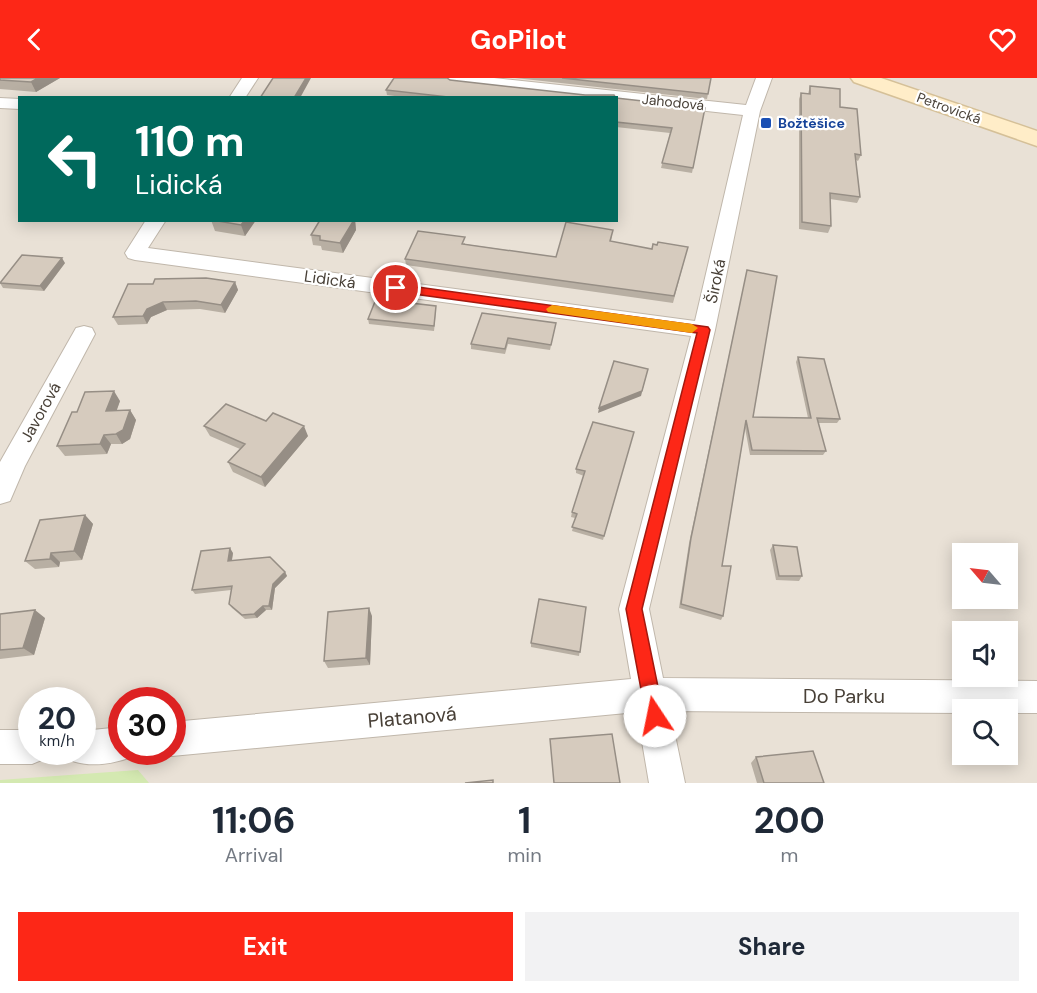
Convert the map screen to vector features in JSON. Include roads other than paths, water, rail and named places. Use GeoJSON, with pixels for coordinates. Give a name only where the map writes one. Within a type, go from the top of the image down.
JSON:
{"type":"FeatureCollection","features":[{"type":"Feature","properties":{"kind":"main road","name":"Petrovická"},"geometry":{"type":"LineString","coordinates":[[861,78],[1037,139]]}},
{"type":"Feature","properties":{"kind":"street"},"geometry":{"type":"LineString","coordinates":[[238,96],[250,78]]}},
{"type":"Feature","properties":{"kind":"street","name":"Jahodová"},"geometry":{"type":"LineString","coordinates":[[451,78],[615,96]]}},
{"type":"Feature","properties":{"kind":"street","name":"Široká"},"geometry":{"type":"LineString","coordinates":[[668,783],[634,609],[704,330],[752,111],[764,78]]}},
{"type":"Feature","properties":{"kind":"street","name":"Jahodová"},"geometry":{"type":"LineString","coordinates":[[618,96],[752,111]]}},
{"type":"Feature","properties":{"kind":"street"},"geometry":{"type":"LineString","coordinates":[[0,103],[18,104]]}},
{"type":"Feature","properties":{"kind":"street","name":"Lidická"},"geometry":{"type":"LineString","coordinates":[[155,222],[135,253],[704,330]]}},
{"type":"Feature","properties":{"kind":"street","name":"Javorová"},"geometry":{"type":"LineString","coordinates":[[0,493],[12,464],[84,334]]}},
{"type":"Feature","properties":{"kind":"street","name":"Do Parku"},"geometry":{"type":"LineString","coordinates":[[651,694],[1037,697]]}},
{"type":"Feature","properties":{"kind":"street","name":"Platanová"},"geometry":{"type":"LineString","coordinates":[[186,739],[651,694]]}},
{"type":"Feature","properties":{"kind":"street"},"geometry":{"type":"LineString","coordinates":[[0,747],[18,747]]}},
{"type":"Feature","properties":{"kind":"place","name":"Božtěšice"},"geometry":{"type":"Point","coordinates":[766,123]}}]}
